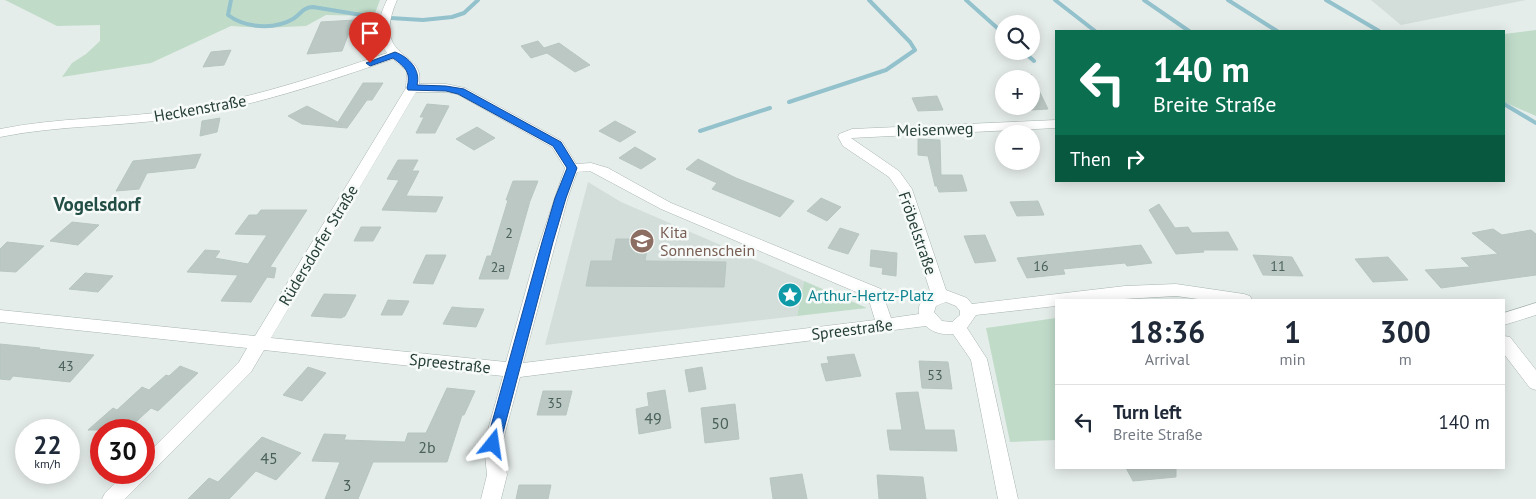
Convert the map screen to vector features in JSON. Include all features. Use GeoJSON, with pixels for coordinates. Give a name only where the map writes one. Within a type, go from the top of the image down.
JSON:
{"type":"FeatureCollection","features":[{"type":"Feature","properties":{"kind":"street"},"geometry":{"type":"LineString","coordinates":[[392,0],[385,17],[384,40],[395,54],[412,68],[414,78],[412,88],[446,88],[461,91],[557,144],[572,168]]}},
{"type":"Feature","properties":{"kind":"street","name":"Heckenstraße"},"geometry":{"type":"LineString","coordinates":[[0,133],[41,126],[176,114],[220,106],[283,92],[395,54]]}},
{"type":"Feature","properties":{"kind":"street","name":"Rüdersdorfer Straße"},"geometry":{"type":"LineString","coordinates":[[155,458],[244,367],[260,344],[412,88]]}},
{"type":"Feature","properties":{"kind":"street","name":"Meisenweg"},"geometry":{"type":"LineString","coordinates":[[844,137],[852,133],[1055,124]]}},
{"type":"Feature","properties":{"kind":"street","name":"Fröbelstraße"},"geometry":{"type":"LineString","coordinates":[[844,137],[848,143],[894,174],[904,189],[940,297]]}},
{"type":"Feature","properties":{"kind":"street"},"geometry":{"type":"LineString","coordinates":[[572,168],[591,167],[603,171],[666,206],[875,292],[885,325]]}},
{"type":"Feature","properties":{"kind":"street"},"geometry":{"type":"LineString","coordinates":[[490,499],[497,475],[493,444],[561,198],[572,168]]}},
{"type":"Feature","properties":{"kind":"street"},"geometry":{"type":"LineString","coordinates":[[1065,299],[1126,292],[1176,290],[1237,299]]}},
{"type":"Feature","properties":{"kind":"street"},"geometry":{"type":"LineString","coordinates":[[929,319],[926,312],[927,305],[932,300],[940,297],[947,296],[960,301],[968,310],[968,318],[965,324],[957,328],[979,359],[1008,499]]}},
{"type":"Feature","properties":{"kind":"street"},"geometry":{"type":"LineString","coordinates":[[968,310],[1055,300]]}},
{"type":"Feature","properties":{"kind":"street"},"geometry":{"type":"LineString","coordinates":[[1505,319],[1536,309]]}},
{"type":"Feature","properties":{"kind":"street","name":"Spreestraße"},"geometry":{"type":"LineString","coordinates":[[0,316],[513,370],[534,369],[929,319],[942,327],[957,328]]}},
{"type":"Feature","properties":{"kind":"street"},"geometry":{"type":"LineString","coordinates":[[1505,343],[1536,383]]}},
{"type":"Feature","properties":{"kind":"street"},"geometry":{"type":"LineString","coordinates":[[112,499],[128,484]]}},
{"type":"Feature","properties":{"kind":"shaded area"},"geometry":{"type":"Polygon","coordinates":[[[1371,0],[1526,0],[1401,25],[1371,0]]]}},
{"type":"Feature","properties":{"kind":"shaded area","name":"Kita Sonnenschein"},"geometry":{"type":"Polygon","coordinates":[[[588,182],[621,202],[804,281],[797,316],[545,345],[588,182]]]}},
{"type":"Feature","properties":{"kind":"green space"},"geometry":{"type":"Polygon","coordinates":[[[5,0],[380,0],[374,16],[326,15],[306,26],[262,28],[231,26],[151,63],[62,77],[72,63],[86,54],[100,41],[100,25],[57,26],[5,0]]]}},
{"type":"Feature","properties":{"kind":"green space"},"geometry":{"type":"Polygon","coordinates":[[[1536,30],[1536,116],[1505,102],[1505,34],[1536,30]]]}},
{"type":"Feature","properties":{"kind":"green space"},"geometry":{"type":"Polygon","coordinates":[[[804,281],[867,308],[797,316],[804,281]]]}},
{"type":"Feature","properties":{"kind":"green space"},"geometry":{"type":"Polygon","coordinates":[[[1055,318],[1055,440],[1010,442],[986,328],[1055,318]]]}},
{"type":"Feature","properties":{"kind":"building"},"geometry":{"type":"Polygon","coordinates":[[[354,20],[342,51],[307,54],[321,22],[354,20]]]}},
{"type":"Feature","properties":{"kind":"building"},"geometry":{"type":"Polygon","coordinates":[[[538,41],[544,48],[559,43],[590,65],[575,72],[547,53],[531,58],[521,46],[538,41]]]}},
{"type":"Feature","properties":{"kind":"building"},"geometry":{"type":"Polygon","coordinates":[[[231,50],[224,65],[203,67],[211,52],[231,50]]]}},
{"type":"Feature","properties":{"kind":"building"},"geometry":{"type":"Polygon","coordinates":[[[363,83],[383,83],[372,100],[367,100],[347,128],[302,124],[288,116],[307,106],[343,125],[338,122],[363,83]]]}},
{"type":"Feature","properties":{"kind":"building"},"geometry":{"type":"Polygon","coordinates":[[[1040,93],[1048,109],[1040,109],[1040,93]]]}},
{"type":"Feature","properties":{"kind":"building"},"geometry":{"type":"Polygon","coordinates":[[[937,96],[943,110],[918,111],[912,98],[937,96]]]}},
{"type":"Feature","properties":{"kind":"building"},"geometry":{"type":"Polygon","coordinates":[[[427,104],[449,106],[435,133],[416,133],[424,117],[420,117],[427,104]]]}},
{"type":"Feature","properties":{"kind":"building"},"geometry":{"type":"Polygon","coordinates":[[[220,118],[217,132],[200,136],[202,121],[220,118]]]}},
{"type":"Feature","properties":{"kind":"building"},"geometry":{"type":"Polygon","coordinates":[[[615,121],[636,132],[620,142],[599,131],[615,121]]]}},
{"type":"Feature","properties":{"kind":"building"},"geometry":{"type":"Polygon","coordinates":[[[477,127],[495,138],[474,150],[456,139],[477,127]]]}},
{"type":"Feature","properties":{"kind":"building"},"geometry":{"type":"Polygon","coordinates":[[[918,139],[940,140],[941,175],[962,175],[967,191],[939,192],[937,186],[935,186],[928,156],[918,155],[918,139]]]}},
{"type":"Feature","properties":{"kind":"building"},"geometry":{"type":"Polygon","coordinates":[[[635,147],[656,159],[641,169],[619,158],[635,147]]]}},
{"type":"Feature","properties":{"kind":"building"},"geometry":{"type":"Polygon","coordinates":[[[201,154],[195,168],[147,173],[139,189],[116,191],[133,161],[201,154]]]}},
{"type":"Feature","properties":{"kind":"building"},"geometry":{"type":"Polygon","coordinates":[[[698,159],[736,178],[794,201],[780,217],[712,189],[717,183],[686,169],[698,159]]]}},
{"type":"Feature","properties":{"kind":"building"},"geometry":{"type":"Polygon","coordinates":[[[398,160],[418,160],[412,171],[419,171],[406,196],[443,197],[436,212],[382,210],[399,180],[387,179],[398,160]]]}},
{"type":"Feature","properties":{"kind":"building"},"geometry":{"type":"Polygon","coordinates":[[[513,181],[538,181],[530,201],[508,279],[479,279],[487,256],[491,256],[513,181]]]}},
{"type":"Feature","properties":{"kind":"building"},"geometry":{"type":"Polygon","coordinates":[[[821,198],[841,207],[827,221],[807,211],[821,198]]]}},
{"type":"Feature","properties":{"kind":"building"},"geometry":{"type":"Polygon","coordinates":[[[1038,201],[1044,215],[1017,216],[1010,202],[1038,201]]]}},
{"type":"Feature","properties":{"kind":"building"},"geometry":{"type":"Polygon","coordinates":[[[1159,204],[1175,228],[1188,227],[1192,233],[1228,232],[1238,250],[1203,250],[1204,252],[1176,254],[1149,210],[1159,204]]]}},
{"type":"Feature","properties":{"kind":"building"},"geometry":{"type":"Polygon","coordinates":[[[261,210],[307,210],[270,267],[276,268],[274,278],[267,277],[251,302],[221,301],[238,275],[187,272],[205,250],[220,251],[215,258],[248,264],[267,235],[235,234],[249,215],[257,215],[261,210]]]}},
{"type":"Feature","properties":{"kind":"building"},"geometry":{"type":"Polygon","coordinates":[[[72,222],[99,225],[78,245],[50,241],[72,222]]]}},
{"type":"Feature","properties":{"kind":"building"},"geometry":{"type":"Polygon","coordinates":[[[361,227],[381,227],[373,241],[354,241],[361,227]]]}},
{"type":"Feature","properties":{"kind":"building"},"geometry":{"type":"Polygon","coordinates":[[[840,228],[859,234],[848,254],[828,248],[840,228]]]}},
{"type":"Feature","properties":{"kind":"building"},"geometry":{"type":"Polygon","coordinates":[[[1493,229],[1502,235],[1531,230],[1536,234],[1536,275],[1441,288],[1425,270],[1470,267],[1461,258],[1498,254],[1472,233],[1493,229]]]}},
{"type":"Feature","properties":{"kind":"building"},"geometry":{"type":"Polygon","coordinates":[[[985,235],[996,261],[975,263],[964,236],[985,235]]]}},
{"type":"Feature","properties":{"kind":"building"},"geometry":{"type":"Polygon","coordinates":[[[616,239],[649,239],[645,261],[726,262],[724,287],[586,286],[591,261],[612,261],[616,239]]]}},
{"type":"Feature","properties":{"kind":"building"},"geometry":{"type":"Polygon","coordinates":[[[7,242],[44,246],[16,272],[0,271],[0,249],[7,242]]]}},
{"type":"Feature","properties":{"kind":"building"},"geometry":{"type":"Polygon","coordinates":[[[1141,245],[1152,263],[1127,266],[1125,263],[1063,269],[1065,274],[1027,278],[1017,258],[1141,245]]]}},
{"type":"Feature","properties":{"kind":"building"},"geometry":{"type":"Polygon","coordinates":[[[871,250],[897,253],[896,276],[882,274],[883,268],[870,266],[871,250]]]}},
{"type":"Feature","properties":{"kind":"building"},"geometry":{"type":"Polygon","coordinates":[[[426,255],[446,255],[433,284],[413,283],[426,255]]]}},
{"type":"Feature","properties":{"kind":"building"},"geometry":{"type":"Polygon","coordinates":[[[1253,255],[1292,257],[1303,276],[1263,275],[1253,255]]]}},
{"type":"Feature","properties":{"kind":"building"},"geometry":{"type":"Polygon","coordinates":[[[1388,257],[1408,280],[1373,282],[1355,259],[1388,257]]]}},
{"type":"Feature","properties":{"kind":"building"},"geometry":{"type":"Polygon","coordinates":[[[85,273],[113,276],[98,292],[69,289],[85,273]]]}},
{"type":"Feature","properties":{"kind":"building"},"geometry":{"type":"Polygon","coordinates":[[[324,294],[356,295],[345,316],[341,318],[311,316],[324,294]]]}},
{"type":"Feature","properties":{"kind":"building"},"geometry":{"type":"Polygon","coordinates":[[[388,300],[409,301],[402,315],[381,315],[388,300]]]}},
{"type":"Feature","properties":{"kind":"building"},"geometry":{"type":"Polygon","coordinates":[[[452,307],[484,309],[476,327],[443,324],[452,307]]]}},
{"type":"Feature","properties":{"kind":"building"},"geometry":{"type":"Polygon","coordinates":[[[0,344],[94,355],[70,382],[13,376],[10,380],[0,379],[0,344]]]}},
{"type":"Feature","properties":{"kind":"building"},"geometry":{"type":"Polygon","coordinates":[[[854,354],[861,376],[826,381],[821,364],[829,363],[827,357],[854,354]]]}},
{"type":"Feature","properties":{"kind":"building"},"geometry":{"type":"Polygon","coordinates":[[[919,361],[948,362],[952,389],[922,388],[919,361]]]}},
{"type":"Feature","properties":{"kind":"building"},"geometry":{"type":"Polygon","coordinates":[[[180,366],[198,373],[158,411],[151,408],[139,419],[100,419],[113,408],[117,410],[142,387],[149,390],[166,375],[169,376],[180,366]]]}},
{"type":"Feature","properties":{"kind":"building"},"geometry":{"type":"Polygon","coordinates":[[[308,367],[326,373],[302,401],[283,395],[308,367]]]}},
{"type":"Feature","properties":{"kind":"building"},"geometry":{"type":"Polygon","coordinates":[[[702,367],[706,389],[689,392],[685,370],[702,367]]]}},
{"type":"Feature","properties":{"kind":"building"},"geometry":{"type":"Polygon","coordinates":[[[447,388],[475,391],[464,415],[462,415],[447,462],[373,462],[358,499],[325,499],[340,462],[312,461],[324,434],[346,435],[344,440],[405,442],[408,433],[426,433],[447,388]]]}},
{"type":"Feature","properties":{"kind":"building"},"geometry":{"type":"Polygon","coordinates":[[[665,390],[671,428],[639,434],[636,409],[649,406],[647,393],[665,390]]]}},
{"type":"Feature","properties":{"kind":"building"},"geometry":{"type":"Polygon","coordinates":[[[543,391],[572,391],[566,415],[537,415],[543,391]]]}},
{"type":"Feature","properties":{"kind":"building"},"geometry":{"type":"Polygon","coordinates":[[[918,392],[925,430],[954,430],[957,451],[890,450],[887,430],[902,430],[896,393],[918,392]]]}},
{"type":"Feature","properties":{"kind":"building"},"geometry":{"type":"Polygon","coordinates":[[[735,404],[739,439],[705,443],[701,408],[735,404]]]}},
{"type":"Feature","properties":{"kind":"building"},"geometry":{"type":"Polygon","coordinates":[[[262,437],[301,453],[276,480],[256,471],[229,499],[188,499],[209,478],[218,482],[262,437]]]}},
{"type":"Feature","properties":{"kind":"building"},"geometry":{"type":"Polygon","coordinates":[[[1127,469],[1176,469],[1176,477],[1133,481],[1127,469]]]}},
{"type":"Feature","properties":{"kind":"building"},"geometry":{"type":"Polygon","coordinates":[[[802,474],[807,499],[773,499],[770,478],[802,474]]]}},
{"type":"Feature","properties":{"kind":"building"},"geometry":{"type":"Polygon","coordinates":[[[877,475],[923,477],[926,499],[879,499],[877,475]]]}},
{"type":"Feature","properties":{"kind":"building"},"geometry":{"type":"Polygon","coordinates":[[[519,485],[551,485],[548,499],[516,499],[519,485]]]}},
{"type":"Feature","properties":{"kind":"waterway"},"geometry":{"type":"LineString","coordinates":[[231,0],[228,15],[243,23],[260,26],[285,23],[293,19],[304,9],[310,7],[374,17],[423,20],[452,17],[464,13],[478,0]]}},
{"type":"Feature","properties":{"kind":"waterway"},"geometry":{"type":"LineString","coordinates":[[789,102],[886,70],[915,50],[910,42],[869,0]]}},
{"type":"Feature","properties":{"kind":"waterway"},"geometry":{"type":"LineString","coordinates":[[966,0],[995,26]]}},
{"type":"Feature","properties":{"kind":"waterway"},"geometry":{"type":"LineString","coordinates":[[1055,0],[1094,30]]}},
{"type":"Feature","properties":{"kind":"waterway"},"geometry":{"type":"LineString","coordinates":[[1144,0],[1188,30]]}},
{"type":"Feature","properties":{"kind":"waterway"},"geometry":{"type":"LineString","coordinates":[[1228,0],[1275,30]]}},
{"type":"Feature","properties":{"kind":"waterway"},"geometry":{"type":"LineString","coordinates":[[1326,0],[1377,30]]}},
{"type":"Feature","properties":{"kind":"waterway"},"geometry":{"type":"LineString","coordinates":[[1505,105],[1536,123]]}},
{"type":"Feature","properties":{"kind":"waterway"},"geometry":{"type":"LineString","coordinates":[[700,131],[770,108]]}},
{"type":"Feature","properties":{"kind":"place","name":"Kita Sonnenschein"},"geometry":{"type":"Point","coordinates":[642,241]}},
{"type":"Feature","properties":{"kind":"place","name":"Arthur-Hertz-Platz"},"geometry":{"type":"Point","coordinates":[790,295]}},
{"type":"Feature","properties":{"kind":"district","name":"Vogelsdorf"},"geometry":{"type":"Point","coordinates":[97,204]}},
{"type":"Feature","properties":{"kind":"route"},"geometry":{"type":"LineString","coordinates":[[370,63],[395,54],[412,68],[414,78],[412,88],[446,88],[461,91],[557,144],[572,168],[548,242],[493,444]]}}]}
